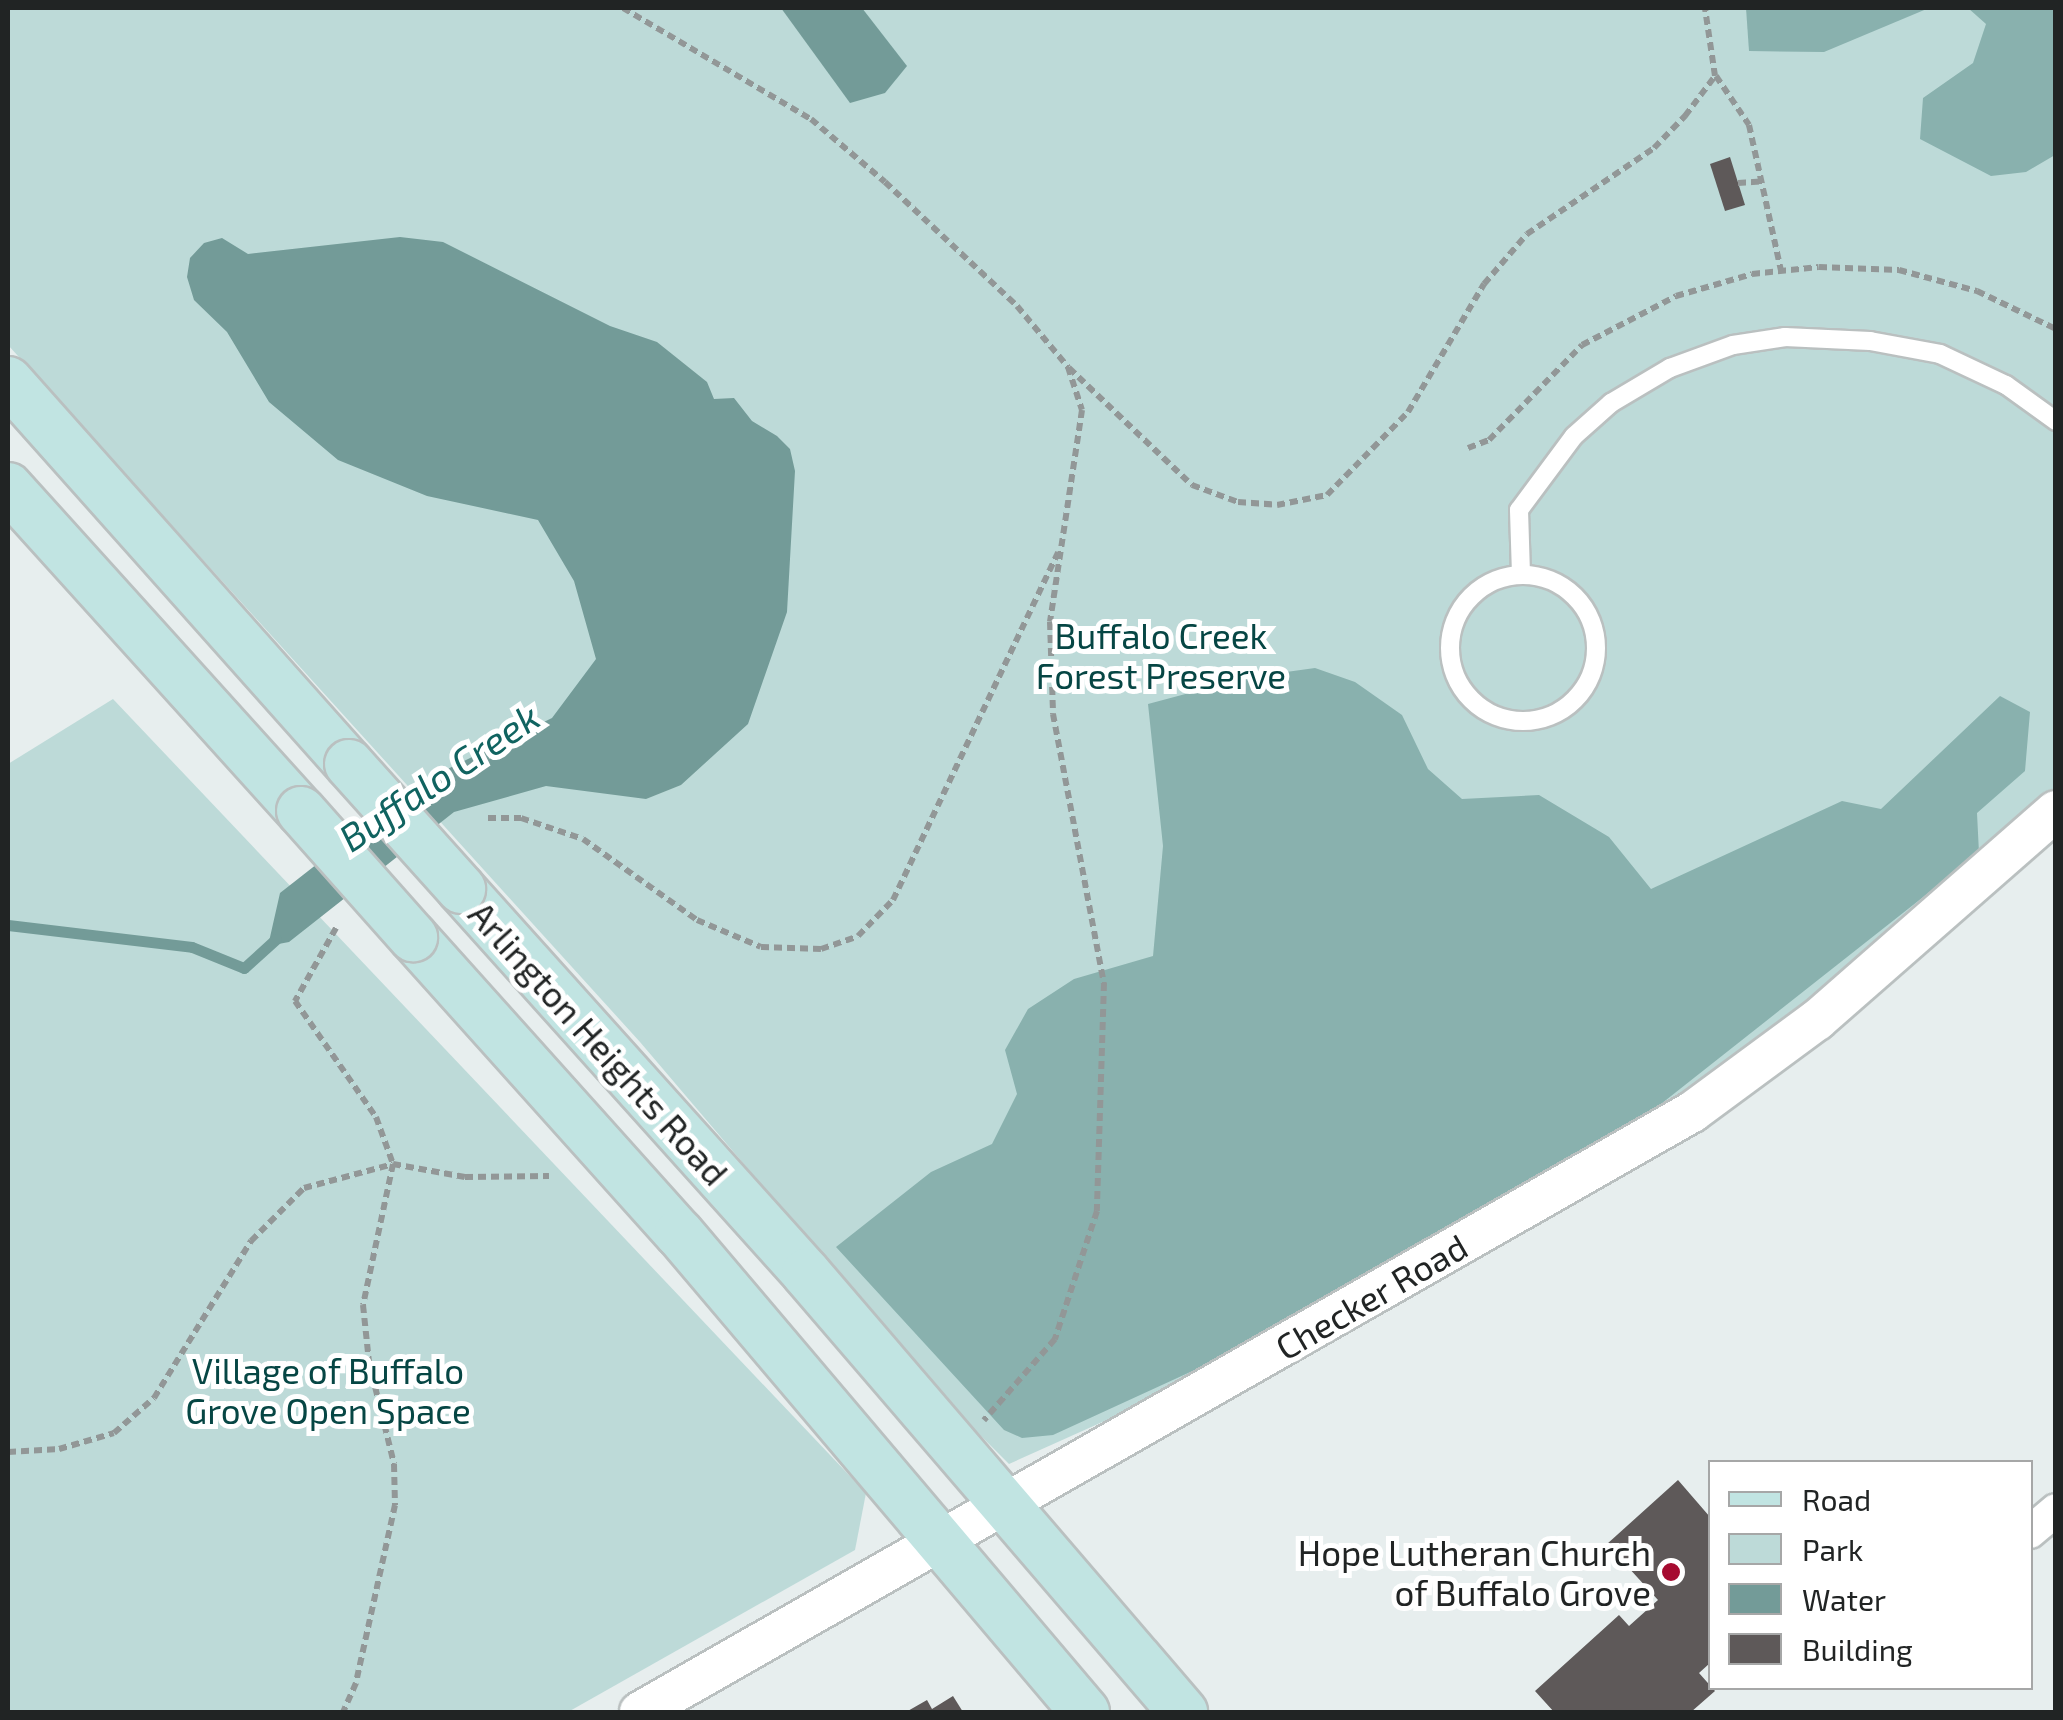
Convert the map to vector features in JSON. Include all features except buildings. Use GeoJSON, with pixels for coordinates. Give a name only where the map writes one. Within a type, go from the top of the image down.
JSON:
{"type":"FeatureCollection","features":[{"type":"Feature","properties":{"kind":"main road","name":"Arlington Heights Road"},"geometry":{"type":"LineString","coordinates":[[8,381],[806,1272],[1000,1504],[1183,1712]]}},
{"type":"Feature","properties":{"kind":"main road","name":"Arlington Heights Road"},"geometry":{"type":"LineString","coordinates":[[8,487],[679,1233],[938,1544],[1085,1712]]}},
{"type":"Feature","properties":{"kind":"street","name":"Checker Road"},"geometry":{"type":"LineString","coordinates":[[640,1712],[1692,1112],[1817,1020],[2056,811]]}},
{"type":"Feature","properties":{"kind":"street"},"geometry":{"type":"LineString","coordinates":[[2033,1529],[2056,1510]]}},
{"type":"Feature","properties":{"kind":"lane"},"geometry":{"type":"LineString","coordinates":[[1521,574],[1519,510],[1574,436],[1611,403],[1656,377],[1733,345],[1802,338],[1870,341],[1940,354],[2006,386],[2056,420]]}},
{"type":"Feature","properties":{"kind":"lane"},"geometry":{"type":"LineString","coordinates":[[1521,574],[1542,577],[1578,599],[1590,616],[1596,658],[1590,679],[1561,711],[1514,721],[1471,700],[1450,657],[1451,632],[1476,592],[1521,574]]}},
{"type":"Feature","properties":{"kind":"path"},"geometry":{"type":"LineString","coordinates":[[623,8],[812,119],[1017,306],[1068,367],[1192,485],[1238,502],[1276,506],[1326,496],[1408,412],[1484,284],[1527,234],[1654,148],[1715,76]]}},
{"type":"Feature","properties":{"kind":"path"},"geometry":{"type":"LineString","coordinates":[[1705,8],[1715,76],[1749,125],[1782,271]]}},
{"type":"Feature","properties":{"kind":"path"},"geometry":{"type":"LineString","coordinates":[[1738,184],[1764,180]]}},
{"type":"Feature","properties":{"kind":"path"},"geometry":{"type":"LineString","coordinates":[[980,1424],[1055,1339],[1097,1212],[1104,984],[1053,714],[1050,622],[1082,410],[1068,367]]}},
{"type":"Feature","properties":{"kind":"path"},"geometry":{"type":"LineString","coordinates":[[488,818],[521,818],[582,839],[697,920],[761,947],[821,949],[858,936],[893,900],[1062,542]]}},
{"type":"Feature","properties":{"kind":"path"},"geometry":{"type":"LineString","coordinates":[[336,928],[295,1002],[376,1117],[393,1164],[363,1305],[369,1362],[394,1464],[395,1505],[356,1682],[343,1712]]}},
{"type":"Feature","properties":{"kind":"path"},"geometry":{"type":"LineString","coordinates":[[8,1452],[59,1449],[114,1433],[154,1398],[186,1355],[251,1241],[277,1210],[332,1177],[393,1164],[465,1177],[549,1176]]}},
{"type":"Feature","properties":{"kind":"green space","name":"Buffalo Creek Forest Preserve"},"geometry":{"type":"Polygon","coordinates":[[[8,8],[2055,8],[2055,788],[1864,957],[1626,1134],[1196,1380],[1009,1464],[943,1398],[640,1042],[8,345],[8,8]]]}},
{"type":"Feature","properties":{"kind":"green space","name":"Village of Buffalo Grove Open Space"},"geometry":{"type":"Polygon","coordinates":[[[113,699],[866,1493],[855,1550],[568,1712],[8,1712],[8,764],[113,699]]]}},
{"type":"Feature","properties":{"kind":"shaded area"},"geometry":{"type":"Polygon","coordinates":[[[1746,8],[1929,8],[1824,52],[1749,51],[1746,8]]]}},
{"type":"Feature","properties":{"kind":"shaded area"},"geometry":{"type":"Polygon","coordinates":[[[1968,8],[2055,8],[2055,155],[2026,172],[1991,176],[1920,139],[1923,98],[1973,63],[1986,24],[1968,8]]]}},
{"type":"Feature","properties":{"kind":"shaded area"},"geometry":{"type":"Polygon","coordinates":[[[1315,668],[1355,682],[1402,715],[1428,769],[1462,799],[1539,795],[1609,837],[1651,889],[1842,801],[1881,809],[2000,696],[2030,712],[2025,771],[1977,813],[1979,853],[1647,1115],[1199,1368],[1053,1435],[1022,1438],[1004,1430],[836,1247],[931,1172],[992,1144],[1017,1094],[1005,1050],[1028,1009],[1074,979],[1153,956],[1163,846],[1148,704],[1249,677],[1315,668]]]}},
{"type":"Feature","properties":{"kind":"water"},"geometry":{"type":"Polygon","coordinates":[[[781,8],[862,8],[907,66],[885,93],[850,103],[781,8]]]}},
{"type":"Feature","properties":{"kind":"water"},"geometry":{"type":"Polygon","coordinates":[[[400,237],[443,242],[610,326],[657,342],[707,382],[714,399],[734,398],[752,421],[777,436],[790,449],[795,471],[787,612],[748,724],[681,785],[646,799],[546,786],[454,812],[289,942],[268,946],[280,893],[423,781],[552,718],[596,659],[574,581],[538,520],[427,496],[338,460],[269,402],[227,332],[194,300],[187,277],[190,258],[204,243],[222,238],[248,254],[400,237]]]}},
{"type":"Feature","properties":{"kind":"waterway","name":"Buffalo Creek"},"geometry":{"type":"LineString","coordinates":[[8,925],[192,947],[244,968],[276,939]]}},
{"type":"Feature","properties":{"kind":"place","name":"Hope Lutheran Church of Buffalo Grove"},"geometry":{"type":"Point","coordinates":[1671,1572]}}]}
